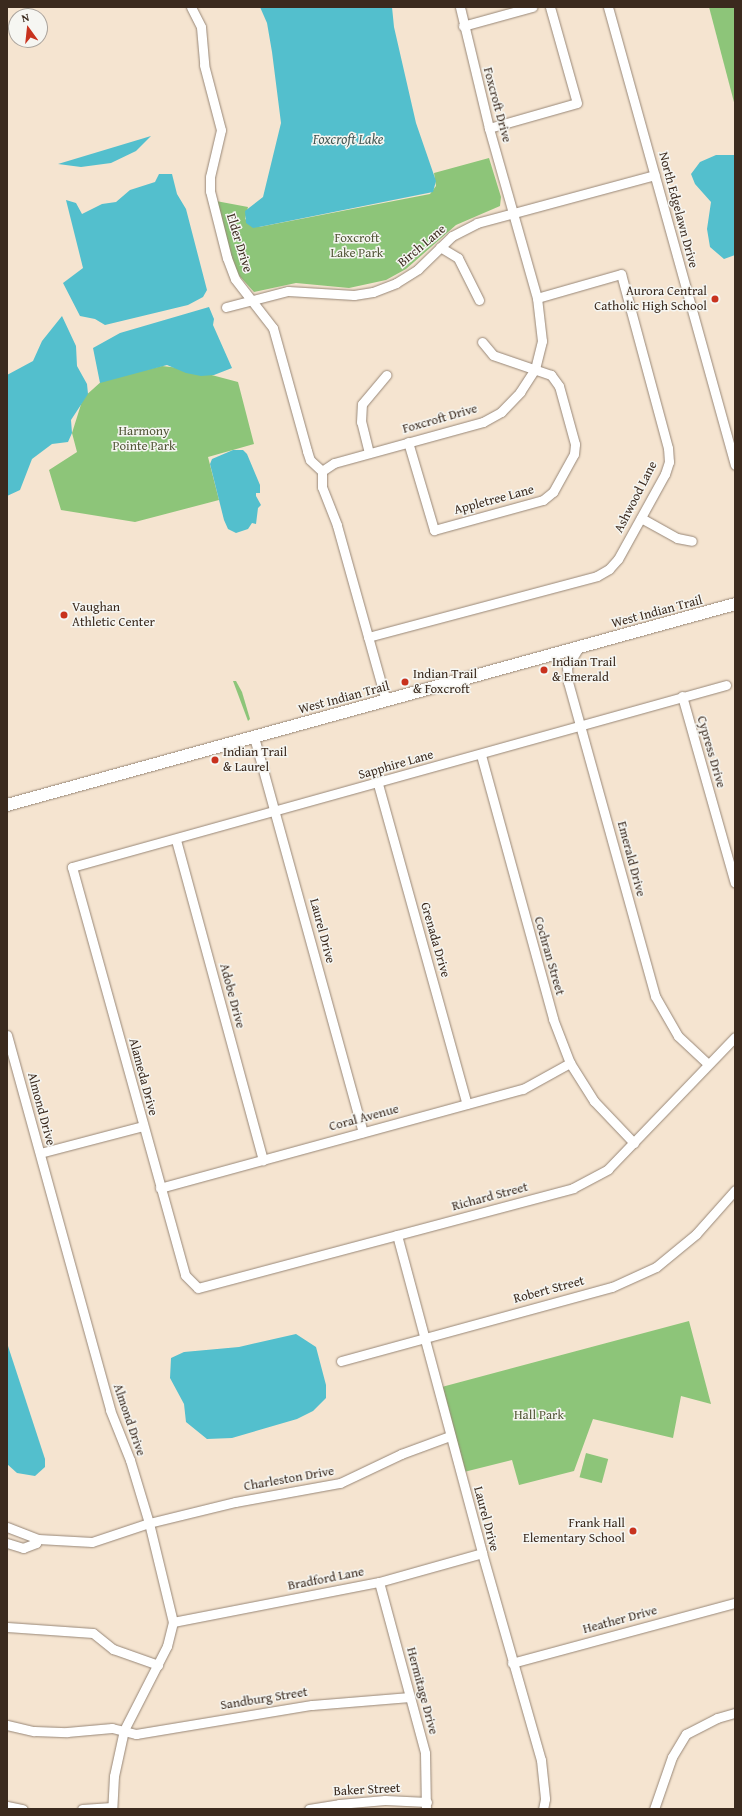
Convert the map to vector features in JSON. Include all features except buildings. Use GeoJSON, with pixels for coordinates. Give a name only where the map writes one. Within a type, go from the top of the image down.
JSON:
{"type":"FeatureCollection","features":[{"type":"Feature","properties":{"kind":"main road","name":"West Indian Trail"},"geometry":{"type":"LineString","coordinates":[[7,805],[735,604]]}},
{"type":"Feature","properties":{"kind":"street","name":"Elder Drive"},"geometry":{"type":"LineString","coordinates":[[191,7],[201,27],[204,65],[221,130],[219,149],[210,177],[210,191],[227,258],[235,279],[273,328],[310,460],[322,471]]}},
{"type":"Feature","properties":{"kind":"street","name":"Foxcroft Drive"},"geometry":{"type":"LineString","coordinates":[[322,471],[327,466],[369,453],[483,422],[501,412],[520,392],[534,369],[542,341],[537,298],[489,128],[463,26],[460,7]]}},
{"type":"Feature","properties":{"kind":"street"},"geometry":{"type":"LineString","coordinates":[[463,26],[532,7]]}},
{"type":"Feature","properties":{"kind":"street"},"geometry":{"type":"LineString","coordinates":[[489,128],[577,103],[550,7]]}},
{"type":"Feature","properties":{"kind":"street","name":"North Edgelawn Drive"},"geometry":{"type":"LineString","coordinates":[[608,7],[735,465]]}},
{"type":"Feature","properties":{"kind":"street","name":"Birch Lane"},"geometry":{"type":"LineString","coordinates":[[226,307],[288,291],[354,295],[373,292],[396,283],[418,269],[452,236],[477,224],[655,175]]}},
{"type":"Feature","properties":{"kind":"street"},"geometry":{"type":"LineString","coordinates":[[440,247],[458,258],[479,300]]}},
{"type":"Feature","properties":{"kind":"street","name":"Ashwood Lane"},"geometry":{"type":"LineString","coordinates":[[368,637],[597,576],[609,569],[618,560],[669,462],[668,448],[621,274],[537,298]]}},
{"type":"Feature","properties":{"kind":"street"},"geometry":{"type":"LineString","coordinates":[[482,342],[492,355],[534,369]]}},
{"type":"Feature","properties":{"kind":"street","name":"Appletree Lane"},"geometry":{"type":"LineString","coordinates":[[408,442],[434,530],[543,500],[553,492],[574,454],[575,444],[559,386],[551,375],[534,369]]}},
{"type":"Feature","properties":{"kind":"street"},"geometry":{"type":"LineString","coordinates":[[369,453],[361,422],[362,404],[386,375]]}},
{"type":"Feature","properties":{"kind":"street"},"geometry":{"type":"LineString","coordinates":[[322,471],[322,487],[337,525],[386,700]]}},
{"type":"Feature","properties":{"kind":"street"},"geometry":{"type":"LineString","coordinates":[[641,518],[677,538],[692,540]]}},
{"type":"Feature","properties":{"kind":"street","name":"Emerald Drive"},"geometry":{"type":"LineString","coordinates":[[579,647],[567,667],[568,682],[655,996],[678,1036],[708,1064]]}},
{"type":"Feature","properties":{"kind":"street","name":"Sapphire Lane"},"geometry":{"type":"LineString","coordinates":[[72,867],[378,784],[580,725],[726,685]]}},
{"type":"Feature","properties":{"kind":"street","name":"Cypress Drive"},"geometry":{"type":"LineString","coordinates":[[682,696],[735,883]]}},
{"type":"Feature","properties":{"kind":"street","name":"Laurel Drive"},"geometry":{"type":"LineString","coordinates":[[254,737],[276,811],[363,1132]]}},
{"type":"Feature","properties":{"kind":"street","name":"Cochran Street"},"geometry":{"type":"LineString","coordinates":[[481,755],[553,1019],[570,1063],[594,1101],[634,1143]]}},
{"type":"Feature","properties":{"kind":"street","name":"Grenada Drive"},"geometry":{"type":"LineString","coordinates":[[378,784],[467,1104]]}},
{"type":"Feature","properties":{"kind":"street","name":"Adobe Drive"},"geometry":{"type":"LineString","coordinates":[[176,840],[263,1160]]}},
{"type":"Feature","properties":{"kind":"street","name":"Alameda Drive"},"geometry":{"type":"LineString","coordinates":[[72,867],[185,1274],[198,1288]]}},
{"type":"Feature","properties":{"kind":"street","name":"Almond Drive"},"geometry":{"type":"LineString","coordinates":[[7,1035],[110,1410],[130,1460],[149,1523],[173,1622],[167,1646],[124,1730],[114,1776],[112,1808]]}},
{"type":"Feature","properties":{"kind":"street","name":"Richard Street"},"geometry":{"type":"LineString","coordinates":[[198,1288],[573,1188],[608,1169],[735,1037]]}},
{"type":"Feature","properties":{"kind":"street","name":"Coral Avenue"},"geometry":{"type":"LineString","coordinates":[[160,1188],[523,1089],[570,1063]]}},
{"type":"Feature","properties":{"kind":"street"},"geometry":{"type":"LineString","coordinates":[[40,1153],[143,1126]]}},
{"type":"Feature","properties":{"kind":"street","name":"Robert Street"},"geometry":{"type":"LineString","coordinates":[[341,1361],[612,1287],[656,1267],[696,1234],[735,1190]]}},
{"type":"Feature","properties":{"kind":"street","name":"Laurel Drive"},"geometry":{"type":"LineString","coordinates":[[397,1235],[512,1663],[541,1760],[545,1799],[543,1809]]}},
{"type":"Feature","properties":{"kind":"street","name":"Charleston Drive"},"geometry":{"type":"LineString","coordinates":[[38,1539],[92,1542],[149,1523],[235,1502],[340,1483],[401,1454],[450,1436]]}},
{"type":"Feature","properties":{"kind":"street"},"geometry":{"type":"LineString","coordinates":[[7,1527],[38,1539],[36,1543],[23,1548],[7,1543]]}},
{"type":"Feature","properties":{"kind":"street","name":"Bradford Lane"},"geometry":{"type":"LineString","coordinates":[[173,1622],[379,1582],[482,1553]]}},
{"type":"Feature","properties":{"kind":"street","name":"Hermitage Drive"},"geometry":{"type":"LineString","coordinates":[[379,1582],[425,1753],[426,1806]]}},
{"type":"Feature","properties":{"kind":"street","name":"Heather Drive"},"geometry":{"type":"LineString","coordinates":[[512,1663],[735,1602]]}},
{"type":"Feature","properties":{"kind":"street"},"geometry":{"type":"LineString","coordinates":[[7,1627],[93,1633],[113,1649],[158,1665]]}},
{"type":"Feature","properties":{"kind":"street","name":"Sandburg Street"},"geometry":{"type":"LineString","coordinates":[[7,1725],[47,1731],[112,1728],[136,1734],[312,1704],[410,1697]]}},
{"type":"Feature","properties":{"kind":"street"},"geometry":{"type":"LineString","coordinates":[[654,1809],[672,1757],[686,1734],[717,1718],[735,1713]]}},
{"type":"Feature","properties":{"kind":"street","name":"Baker Street"},"geometry":{"type":"LineString","coordinates":[[309,1809],[339,1804],[385,1800],[426,1806]]}},
{"type":"Feature","properties":{"kind":"street"},"geometry":{"type":"LineString","coordinates":[[7,1806],[23,1809]]}},
{"type":"Feature","properties":{"kind":"street"},"geometry":{"type":"LineString","coordinates":[[82,1809],[112,1808]]}},
{"type":"Feature","properties":{"kind":"green space"},"geometry":{"type":"Polygon","coordinates":[[[709,7],[735,7],[735,106],[709,7]]]}},
{"type":"Feature","properties":{"kind":"green space","name":"Foxcroft Lake Park"},"geometry":{"type":"Polygon","coordinates":[[[489,158],[501,197],[500,206],[456,225],[406,269],[386,280],[349,288],[296,283],[254,292],[235,271],[216,201],[248,207],[245,219],[259,227],[430,194],[436,186],[434,173],[489,158]]]}},
{"type":"Feature","properties":{"kind":"green space","name":"Harmony Pointe Park"},"geometry":{"type":"Polygon","coordinates":[[[162,366],[189,369],[238,382],[254,444],[208,457],[219,500],[135,522],[61,510],[49,470],[77,452],[72,433],[83,398],[103,380],[162,366]]]}},
{"type":"Feature","properties":{"kind":"green space"},"geometry":{"type":"Polygon","coordinates":[[[233,681],[236,681],[242,692],[250,719],[248,721],[233,681]]]}},
{"type":"Feature","properties":{"kind":"green space","name":"Hall Park"},"geometry":{"type":"Polygon","coordinates":[[[689,1321],[711,1404],[681,1396],[673,1438],[593,1419],[574,1471],[519,1485],[512,1460],[460,1473],[438,1388],[689,1321]]]}},
{"type":"Feature","properties":{"kind":"green space"},"geometry":{"type":"Polygon","coordinates":[[[586,1453],[608,1459],[602,1483],[580,1477],[586,1453]]]}},
{"type":"Feature","properties":{"kind":"water","name":"Foxcroft Lake"},"geometry":{"type":"Polygon","coordinates":[[[260,7],[392,7],[394,27],[416,123],[436,181],[433,192],[253,228],[246,223],[245,211],[263,197],[281,123],[267,23],[260,7]]]}},
{"type":"Feature","properties":{"kind":"water"},"geometry":{"type":"Polygon","coordinates":[[[151,136],[136,151],[111,163],[81,167],[58,164],[151,136]]]}},
{"type":"Feature","properties":{"kind":"water"},"geometry":{"type":"Polygon","coordinates":[[[716,155],[735,155],[735,255],[724,259],[710,247],[707,229],[711,202],[695,184],[691,174],[700,162],[716,155]]]}},
{"type":"Feature","properties":{"kind":"water"},"geometry":{"type":"Polygon","coordinates":[[[159,174],[172,174],[177,194],[186,209],[207,290],[203,297],[188,305],[105,325],[95,319],[80,316],[63,283],[83,268],[66,200],[76,203],[82,214],[102,204],[116,202],[130,190],[155,182],[159,174]]]}},
{"type":"Feature","properties":{"kind":"water"},"geometry":{"type":"Polygon","coordinates":[[[209,307],[214,319],[213,325],[232,368],[214,375],[201,376],[186,373],[167,365],[100,383],[93,348],[120,333],[209,307]]]}},
{"type":"Feature","properties":{"kind":"water"},"geometry":{"type":"Polygon","coordinates":[[[62,316],[76,346],[77,366],[87,384],[88,394],[71,420],[72,433],[68,442],[52,444],[32,459],[20,490],[7,496],[7,375],[33,361],[42,341],[62,316]]]}},
{"type":"Feature","properties":{"kind":"water"},"geometry":{"type":"Polygon","coordinates":[[[233,450],[243,450],[247,454],[260,485],[260,493],[256,493],[256,496],[261,505],[258,508],[256,524],[252,523],[248,529],[236,533],[228,529],[224,520],[210,464],[212,459],[233,450]]]}},
{"type":"Feature","properties":{"kind":"water"},"geometry":{"type":"Polygon","coordinates":[[[296,1334],[316,1347],[326,1385],[326,1398],[313,1411],[297,1419],[232,1438],[207,1439],[186,1422],[184,1404],[170,1378],[171,1358],[184,1352],[239,1347],[296,1334]]]}},
{"type":"Feature","properties":{"kind":"water"},"geometry":{"type":"Polygon","coordinates":[[[7,1343],[45,1459],[45,1467],[35,1476],[17,1473],[7,1464],[7,1343]]]}},
{"type":"Feature","properties":{"kind":"place","name":"Aurora Central Catholic High School"},"geometry":{"type":"Point","coordinates":[715,299]}},
{"type":"Feature","properties":{"kind":"place","name":"Vaughan Athletic Center"},"geometry":{"type":"Point","coordinates":[64,615]}},
{"type":"Feature","properties":{"kind":"place","name":"Indian Trail & Emerald"},"geometry":{"type":"Point","coordinates":[544,670]}},
{"type":"Feature","properties":{"kind":"place","name":"Indian Trail & Foxcroft"},"geometry":{"type":"Point","coordinates":[405,682]}},
{"type":"Feature","properties":{"kind":"place","name":"Indian Trail & Laurel"},"geometry":{"type":"Point","coordinates":[215,760]}},
{"type":"Feature","properties":{"kind":"place","name":"Frank Hall Elementary School"},"geometry":{"type":"Point","coordinates":[633,1531]}}]}
